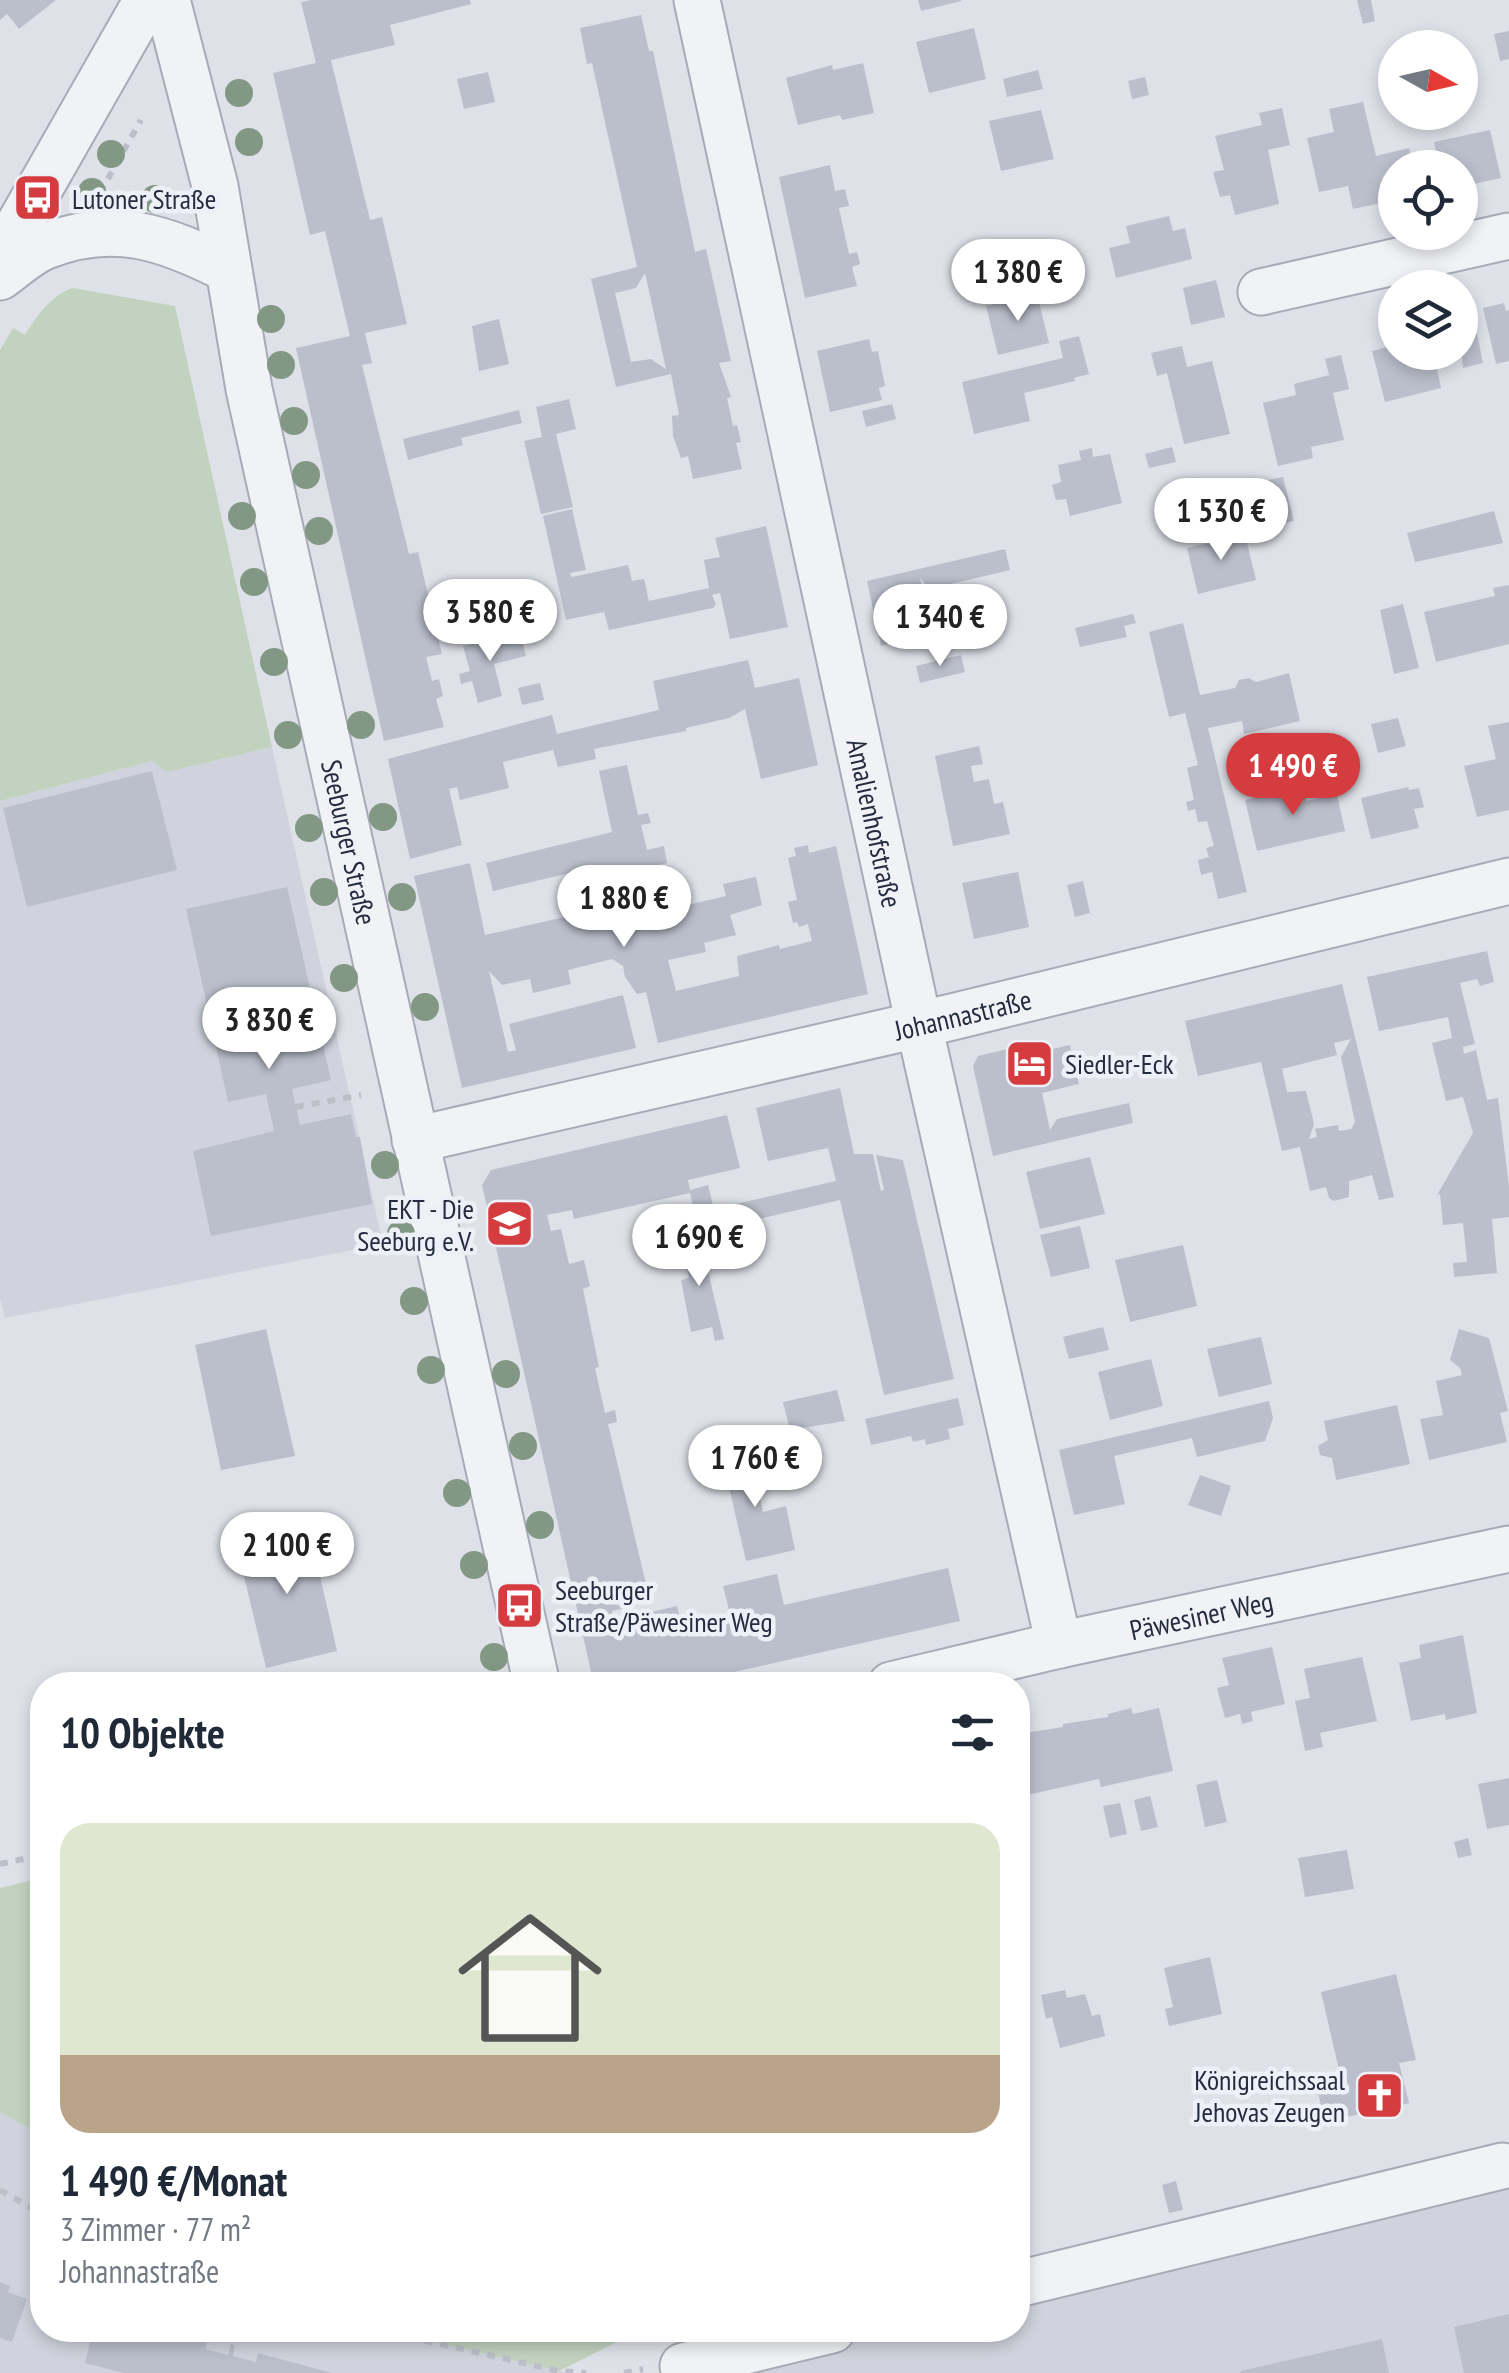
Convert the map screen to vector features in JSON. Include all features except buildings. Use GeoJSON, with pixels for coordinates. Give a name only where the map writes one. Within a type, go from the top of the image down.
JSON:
{"type":"FeatureCollection","features":[{"type":"Feature","properties":{"kind":"street"},"geometry":{"type":"LineString","coordinates":[[0,258],[147,0]]}},
{"type":"Feature","properties":{"kind":"street","name":"Seeburger Straße"},"geometry":{"type":"LineString","coordinates":[[166,0],[211,170],[249,389],[534,1672]]}},
{"type":"Feature","properties":{"kind":"street","name":"Amalienhofstraße"},"geometry":{"type":"LineString","coordinates":[[697,0],[919,1025],[1059,1645]]}},
{"type":"Feature","properties":{"kind":"street"},"geometry":{"type":"LineString","coordinates":[[0,277],[44,246],[87,235],[139,233],[180,245],[227,270]]}},
{"type":"Feature","properties":{"kind":"street"},"geometry":{"type":"LineString","coordinates":[[1261,292],[1509,236]]}},
{"type":"Feature","properties":{"kind":"street","name":"Johannastraße"},"geometry":{"type":"LineString","coordinates":[[414,1140],[919,1025],[1509,881]]}},
{"type":"Feature","properties":{"kind":"street","name":"Päwesiner Weg"},"geometry":{"type":"LineString","coordinates":[[946,1672],[1509,1549]]}},
{"type":"Feature","properties":{"kind":"street"},"geometry":{"type":"LineString","coordinates":[[1030,2281],[1502,2166]]}},
{"type":"Feature","properties":{"kind":"street"},"geometry":{"type":"LineString","coordinates":[[672,2360],[768,2342]]}},
{"type":"Feature","properties":{"kind":"path"},"geometry":{"type":"LineString","coordinates":[[97,198],[141,120]]}},
{"type":"Feature","properties":{"kind":"path"},"geometry":{"type":"LineString","coordinates":[[296,1107],[361,1096]]}},
{"type":"Feature","properties":{"kind":"path"},"geometry":{"type":"LineString","coordinates":[[0,1864],[30,1858]]}},
{"type":"Feature","properties":{"kind":"path"},"geometry":{"type":"LineString","coordinates":[[0,2190],[30,2207]]}},
{"type":"Feature","properties":{"kind":"path"},"geometry":{"type":"LineString","coordinates":[[431,2342],[559,2371],[586,2373]]}},
{"type":"Feature","properties":{"kind":"path"},"geometry":{"type":"LineString","coordinates":[[624,2373],[672,2360]]}},
{"type":"Feature","properties":{"kind":"shaded area"},"geometry":{"type":"Polygon","coordinates":[[[272,747],[383,1244],[5,1318],[0,1299],[0,801],[153,761],[167,772],[272,747]]]}},
{"type":"Feature","properties":{"kind":"shaded area"},"geometry":{"type":"Polygon","coordinates":[[[0,2112],[30,2129],[30,2342],[435,2342],[568,2373],[0,2373],[0,2112]]]}},
{"type":"Feature","properties":{"kind":"shaded area"},"geometry":{"type":"Polygon","coordinates":[[[1509,2187],[1509,2373],[748,2373],[746,2361],[826,2342],[1030,2342],[1030,2293],[1509,2187]]]}},
{"type":"Feature","properties":{"kind":"green space"},"geometry":{"type":"Polygon","coordinates":[[[73,288],[175,306],[272,747],[167,772],[152,761],[0,801],[0,350],[13,328],[25,335],[51,301],[73,288]]]}},
{"type":"Feature","properties":{"kind":"green space"},"geometry":{"type":"Polygon","coordinates":[[[30,1881],[30,2129],[0,2112],[0,1888],[30,1881]]]}},
{"type":"Feature","properties":{"kind":"green space"},"geometry":{"type":"Polygon","coordinates":[[[435,2342],[617,2342],[559,2371],[435,2342]]]}},
{"type":"Feature","properties":{"kind":"place","name":"Lutoner Straße"},"geometry":{"type":"Point","coordinates":[37,198]}},
{"type":"Feature","properties":{"kind":"place","name":"Siedler-Eck"},"geometry":{"type":"Point","coordinates":[1030,1063]}},
{"type":"Feature","properties":{"kind":"place","name":"EKT - Die Seeburg e.V."},"geometry":{"type":"Point","coordinates":[509,1224]}},
{"type":"Feature","properties":{"kind":"place","name":"Seeburger Straße/Päwesiner Weg"},"geometry":{"type":"Point","coordinates":[520,1605]}},
{"type":"Feature","properties":{"kind":"place","name":"Königreichssaal Jehovas Zeugen"},"geometry":{"type":"Point","coordinates":[1380,2095]}}]}
